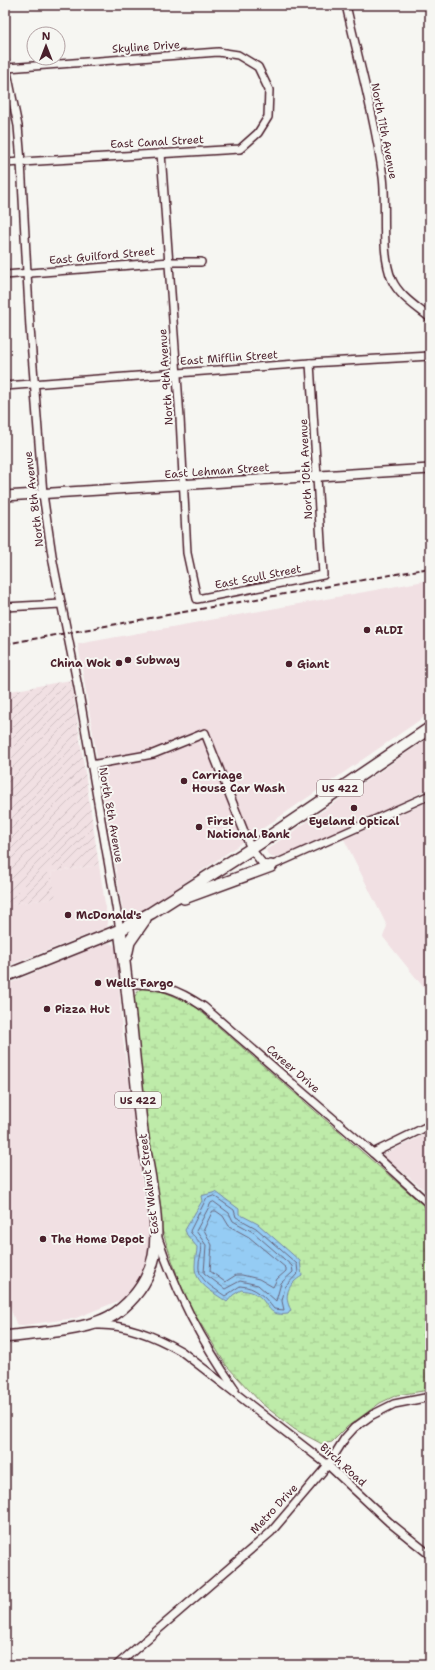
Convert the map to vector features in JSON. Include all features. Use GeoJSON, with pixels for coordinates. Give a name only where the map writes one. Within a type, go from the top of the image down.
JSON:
{"type":"FeatureCollection","features":[{"type":"Feature","properties":{"kind":"highway","name":"US 422"},"geometry":{"type":"LineString","coordinates":[[5,976],[120,930],[152,913],[251,849],[430,728]]}},
{"type":"Feature","properties":{"kind":"highway"},"geometry":{"type":"LineString","coordinates":[[165,905],[271,866]]}},
{"type":"Feature","properties":{"kind":"highway","name":"US 422"},"geometry":{"type":"LineString","coordinates":[[125,967],[129,942],[136,930],[152,913]]}},
{"type":"Feature","properties":{"kind":"highway","name":"East Walnut Street"},"geometry":{"type":"LineString","coordinates":[[5,1338],[85,1326],[100,1322],[115,1314],[137,1292],[150,1272],[154,1256],[156,1232],[138,1102],[120,930]]}},
{"type":"Feature","properties":{"kind":"main road","name":"East Lehman Street"},"geometry":{"type":"LineString","coordinates":[[5,496],[183,486],[430,469]]}},
{"type":"Feature","properties":{"kind":"street","name":"North 11th Avenue"},"geometry":{"type":"LineString","coordinates":[[346,5],[384,179],[387,265],[392,280],[402,294],[430,318]]}},
{"type":"Feature","properties":{"kind":"street","name":"Skyline Drive"},"geometry":{"type":"LineString","coordinates":[[6,65],[218,52],[238,55],[258,67],[269,90]]}},
{"type":"Feature","properties":{"kind":"street","name":"North 8th Avenue"},"geometry":{"type":"LineString","coordinates":[[6,65],[18,126],[34,384],[43,494],[61,604],[120,930]]}},
{"type":"Feature","properties":{"kind":"street","name":"East Canal Street"},"geometry":{"type":"LineString","coordinates":[[5,163],[240,149],[258,134],[268,117],[269,90]]}},
{"type":"Feature","properties":{"kind":"street","name":"North 9th Avenue"},"geometry":{"type":"LineString","coordinates":[[161,153],[170,262],[187,554],[197,599]]}},
{"type":"Feature","properties":{"kind":"street","name":"East Guilford Street"},"geometry":{"type":"LineString","coordinates":[[5,275],[170,262],[201,262]]}},
{"type":"Feature","properties":{"kind":"street","name":"East Mifflin Street"},"geometry":{"type":"LineString","coordinates":[[5,386],[310,363],[430,356]]}},
{"type":"Feature","properties":{"kind":"street","name":"North 10th Avenue"},"geometry":{"type":"LineString","coordinates":[[310,363],[323,575]]}},
{"type":"Feature","properties":{"kind":"street","name":"East Scull Street"},"geometry":{"type":"LineString","coordinates":[[197,599],[323,575]]}},
{"type":"Feature","properties":{"kind":"street"},"geometry":{"type":"LineString","coordinates":[[5,607],[61,604]]}},
{"type":"Feature","properties":{"kind":"street"},"geometry":{"type":"LineString","coordinates":[[91,765],[153,754],[205,733],[251,849],[263,864],[271,866],[430,795]]}},
{"type":"Feature","properties":{"kind":"street","name":"Career Drive"},"geometry":{"type":"LineString","coordinates":[[126,983],[168,987],[184,994],[204,1007],[373,1152],[430,1205]]}},
{"type":"Feature","properties":{"kind":"street"},"geometry":{"type":"LineString","coordinates":[[373,1152],[430,1125]]}},
{"type":"Feature","properties":{"kind":"street","name":"Birch Road"},"geometry":{"type":"LineString","coordinates":[[156,1232],[175,1284],[194,1325],[212,1356],[239,1396]]}},
{"type":"Feature","properties":{"kind":"street","name":"Birch Road"},"geometry":{"type":"LineString","coordinates":[[85,1326],[109,1325],[143,1332],[162,1340],[181,1351],[328,1465],[389,1522],[430,1555]]}},
{"type":"Feature","properties":{"kind":"street","name":"Metro Drive"},"geometry":{"type":"LineString","coordinates":[[117,1665],[271,1532],[328,1465],[345,1438],[372,1415],[394,1404],[430,1397]]}},
{"type":"Feature","properties":{"kind":"shaded area"},"geometry":{"type":"Polygon","coordinates":[[[430,580],[430,713],[162,898],[131,916],[126,915],[123,912],[78,644],[430,580]]]}},
{"type":"Feature","properties":{"kind":"shaded area"},"geometry":{"type":"Polygon","coordinates":[[[71,680],[99,865],[51,872],[56,898],[5,905],[5,692],[71,680]]]}},
{"type":"Feature","properties":{"kind":"shaded area"},"geometry":{"type":"Polygon","coordinates":[[[430,737],[430,788],[343,831],[276,858],[271,857],[267,853],[266,850],[430,737]]]}},
{"type":"Feature","properties":{"kind":"shaded area"},"geometry":{"type":"Polygon","coordinates":[[[430,801],[430,990],[425,989],[383,937],[387,926],[344,839],[430,801]]]}},
{"type":"Feature","properties":{"kind":"shaded area"},"geometry":{"type":"Polygon","coordinates":[[[99,865],[108,923],[107,927],[5,967],[5,905],[55,898],[51,872],[99,865]]]}},
{"type":"Feature","properties":{"kind":"shaded area"},"geometry":{"type":"Polygon","coordinates":[[[110,943],[114,945],[117,950],[122,1032],[149,1229],[148,1258],[142,1276],[123,1299],[76,1318],[17,1326],[5,1294],[5,985],[103,944],[110,943]]]}},
{"type":"Feature","properties":{"kind":"shaded area"},"geometry":{"type":"Polygon","coordinates":[[[430,1132],[430,1195],[382,1155],[430,1132]]]}},
{"type":"Feature","properties":{"kind":"green space"},"geometry":{"type":"Polygon","coordinates":[[[144,988],[172,995],[197,1008],[430,1211],[430,1390],[397,1395],[380,1403],[347,1427],[332,1442],[322,1444],[294,1429],[261,1403],[226,1365],[191,1308],[179,1281],[161,1227],[135,1039],[133,999],[139,990],[144,988]]]}},
{"type":"Feature","properties":{"kind":"water"},"geometry":{"type":"Polygon","coordinates":[[[216,1192],[239,1209],[239,1214],[258,1224],[300,1261],[302,1276],[293,1283],[288,1291],[287,1300],[291,1310],[288,1314],[275,1313],[271,1311],[259,1296],[249,1291],[241,1290],[233,1295],[227,1302],[201,1283],[198,1278],[195,1266],[197,1247],[187,1235],[185,1230],[202,1201],[201,1196],[216,1192]]]}},
{"type":"Feature","properties":{"kind":"railway"},"geometry":{"type":"LineString","coordinates":[[5,644],[430,568]]}},
{"type":"Feature","properties":{"kind":"place","name":"ALDI"},"geometry":{"type":"Point","coordinates":[367,630]}},
{"type":"Feature","properties":{"kind":"place","name":"Subway"},"geometry":{"type":"Point","coordinates":[128,660]}},
{"type":"Feature","properties":{"kind":"place","name":"China Wok"},"geometry":{"type":"Point","coordinates":[119,663]}},
{"type":"Feature","properties":{"kind":"place","name":"Giant"},"geometry":{"type":"Point","coordinates":[289,664]}},
{"type":"Feature","properties":{"kind":"place","name":"Carriage House Car Wash"},"geometry":{"type":"Point","coordinates":[184,781]}},
{"type":"Feature","properties":{"kind":"place","name":"Eyeland Optical"},"geometry":{"type":"Point","coordinates":[354,808]}},
{"type":"Feature","properties":{"kind":"place","name":"First National Bank"},"geometry":{"type":"Point","coordinates":[199,827]}},
{"type":"Feature","properties":{"kind":"place","name":"McDonald's"},"geometry":{"type":"Point","coordinates":[68,915]}},
{"type":"Feature","properties":{"kind":"place","name":"Wells Fargo"},"geometry":{"type":"Point","coordinates":[98,983]}},
{"type":"Feature","properties":{"kind":"place","name":"Pizza Hut"},"geometry":{"type":"Point","coordinates":[47,1009]}},
{"type":"Feature","properties":{"kind":"place","name":"The Home Depot"},"geometry":{"type":"Point","coordinates":[43,1239]}}]}
